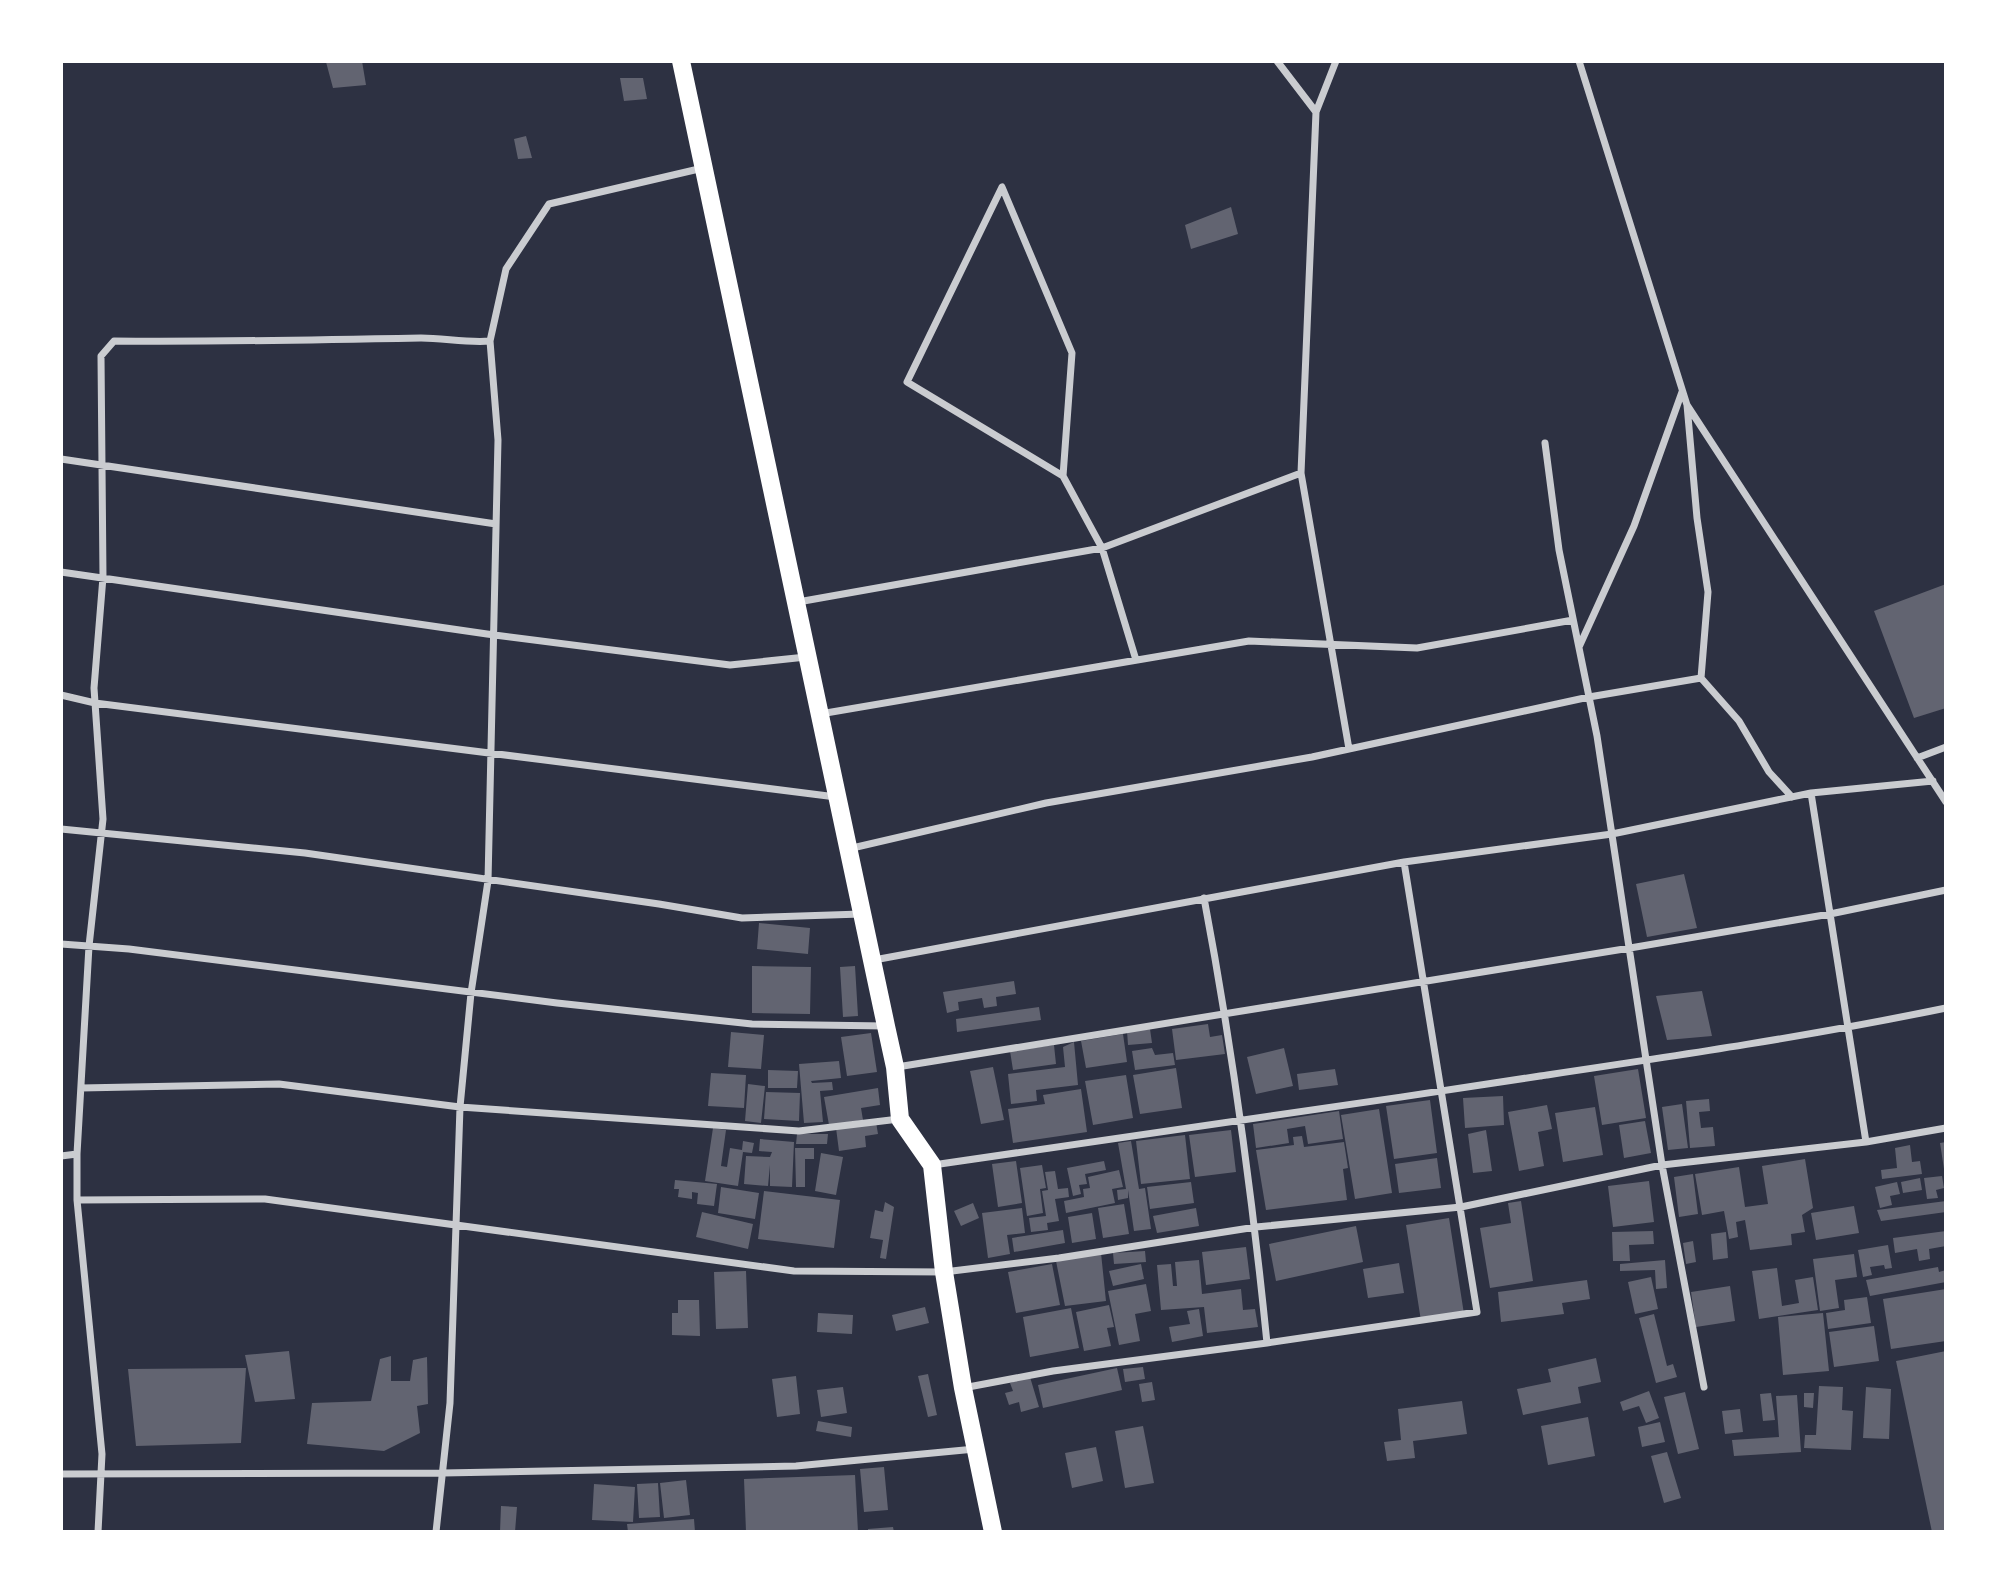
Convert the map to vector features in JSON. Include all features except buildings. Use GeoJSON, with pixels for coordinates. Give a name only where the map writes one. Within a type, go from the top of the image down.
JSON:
{"type":"FeatureCollection","features":[{"type":"Feature","properties":{"kind":"highway"},"geometry":{"type":"LineString","coordinates":[[681,61],[895,1067],[900,1119],[932,1165],[944,1272],[963,1388],[993,1532]]}},
{"type":"Feature","properties":{"kind":"street"},"geometry":{"type":"LineString","coordinates":[[1277,61],[1316,112]]}},
{"type":"Feature","properties":{"kind":"street"},"geometry":{"type":"LineString","coordinates":[[1336,61],[1316,112],[1301,474],[1349,749]]}},
{"type":"Feature","properties":{"kind":"street"},"geometry":{"type":"LineString","coordinates":[[1580,61],[1687,405],[1707,592],[1701,678],[1739,721],[1769,772],[1792,797]]}},
{"type":"Feature","properties":{"kind":"street"},"geometry":{"type":"LineString","coordinates":[[436,1532],[450,1403],[460,1107],[471,993],[488,881],[498,440],[490,341],[506,269],[549,204],[703,168]]}},
{"type":"Feature","properties":{"kind":"street"},"geometry":{"type":"LineString","coordinates":[[1063,476],[1072,353],[1002,187],[907,382],[1063,476],[1102,548],[1136,660]]}},
{"type":"Feature","properties":{"kind":"street"},"geometry":{"type":"LineString","coordinates":[[98,1532],[102,1454],[77,1200],[77,1154],[89,946],[103,819],[94,688],[103,577],[101,356],[114,341],[363,341],[424,338],[472,343],[490,341]]}},
{"type":"Feature","properties":{"kind":"street"},"geometry":{"type":"LineString","coordinates":[[1579,647],[1634,526],[1683,391]]}},
{"type":"Feature","properties":{"kind":"street"},"geometry":{"type":"LineString","coordinates":[[1687,405],[1946,802]]}},
{"type":"Feature","properties":{"kind":"street"},"geometry":{"type":"LineString","coordinates":[[1545,443],[1559,550],[1589,697],[1612,834],[1662,1165],[1704,1387]]}},
{"type":"Feature","properties":{"kind":"street"},"geometry":{"type":"LineString","coordinates":[[61,459],[496,524]]}},
{"type":"Feature","properties":{"kind":"street"},"geometry":{"type":"LineString","coordinates":[[795,603],[1102,548],[1301,474]]}},
{"type":"Feature","properties":{"kind":"street"},"geometry":{"type":"LineString","coordinates":[[61,572],[493,635],[730,664],[807,657]]}},
{"type":"Feature","properties":{"kind":"street"},"geometry":{"type":"LineString","coordinates":[[819,714],[1250,641],[1417,648],[1573,620]]}},
{"type":"Feature","properties":{"kind":"street"},"geometry":{"type":"LineString","coordinates":[[848,849],[1046,803],[1349,749],[1589,697],[1701,678]]}},
{"type":"Feature","properties":{"kind":"street"},"geometry":{"type":"LineString","coordinates":[[61,695],[95,703],[837,797]]}},
{"type":"Feature","properties":{"kind":"street"},"geometry":{"type":"LineString","coordinates":[[1917,758],[1946,747]]}},
{"type":"Feature","properties":{"kind":"street"},"geometry":{"type":"LineString","coordinates":[[872,960],[1404,862],[1612,834],[1811,793],[1933,781]]}},
{"type":"Feature","properties":{"kind":"street"},"geometry":{"type":"LineString","coordinates":[[1811,793],[1866,1142]]}},
{"type":"Feature","properties":{"kind":"street"},"geometry":{"type":"LineString","coordinates":[[61,829],[305,853],[742,918],[862,914]]}},
{"type":"Feature","properties":{"kind":"street"},"geometry":{"type":"LineString","coordinates":[[963,1388],[1053,1371],[1477,1312],[1404,862]]}},
{"type":"Feature","properties":{"kind":"street"},"geometry":{"type":"LineString","coordinates":[[895,1067],[1630,948],[1830,914],[1946,890]]}},
{"type":"Feature","properties":{"kind":"street"},"geometry":{"type":"LineString","coordinates":[[1204,898],[1226,1012],[1256,1227],[1267,1343]]}},
{"type":"Feature","properties":{"kind":"street"},"geometry":{"type":"LineString","coordinates":[[61,944],[752,1024],[886,1026]]}},
{"type":"Feature","properties":{"kind":"street"},"geometry":{"type":"LineString","coordinates":[[932,1165],[1648,1060],[1848,1028],[1946,1008]]}},
{"type":"Feature","properties":{"kind":"street"},"geometry":{"type":"LineString","coordinates":[[81,1088],[279,1084],[460,1107],[799,1131],[900,1119]]}},
{"type":"Feature","properties":{"kind":"street"},"geometry":{"type":"LineString","coordinates":[[77,1200],[265,1199],[794,1271],[944,1272],[1059,1258],[1256,1227],[1461,1207],[1662,1165],[1866,1142],[1946,1128]]}},
{"type":"Feature","properties":{"kind":"street"},"geometry":{"type":"LineString","coordinates":[[61,1156],[77,1154]]}},
{"type":"Feature","properties":{"kind":"street"},"geometry":{"type":"LineString","coordinates":[[61,1474],[443,1473],[796,1466],[976,1449]]}}]}
